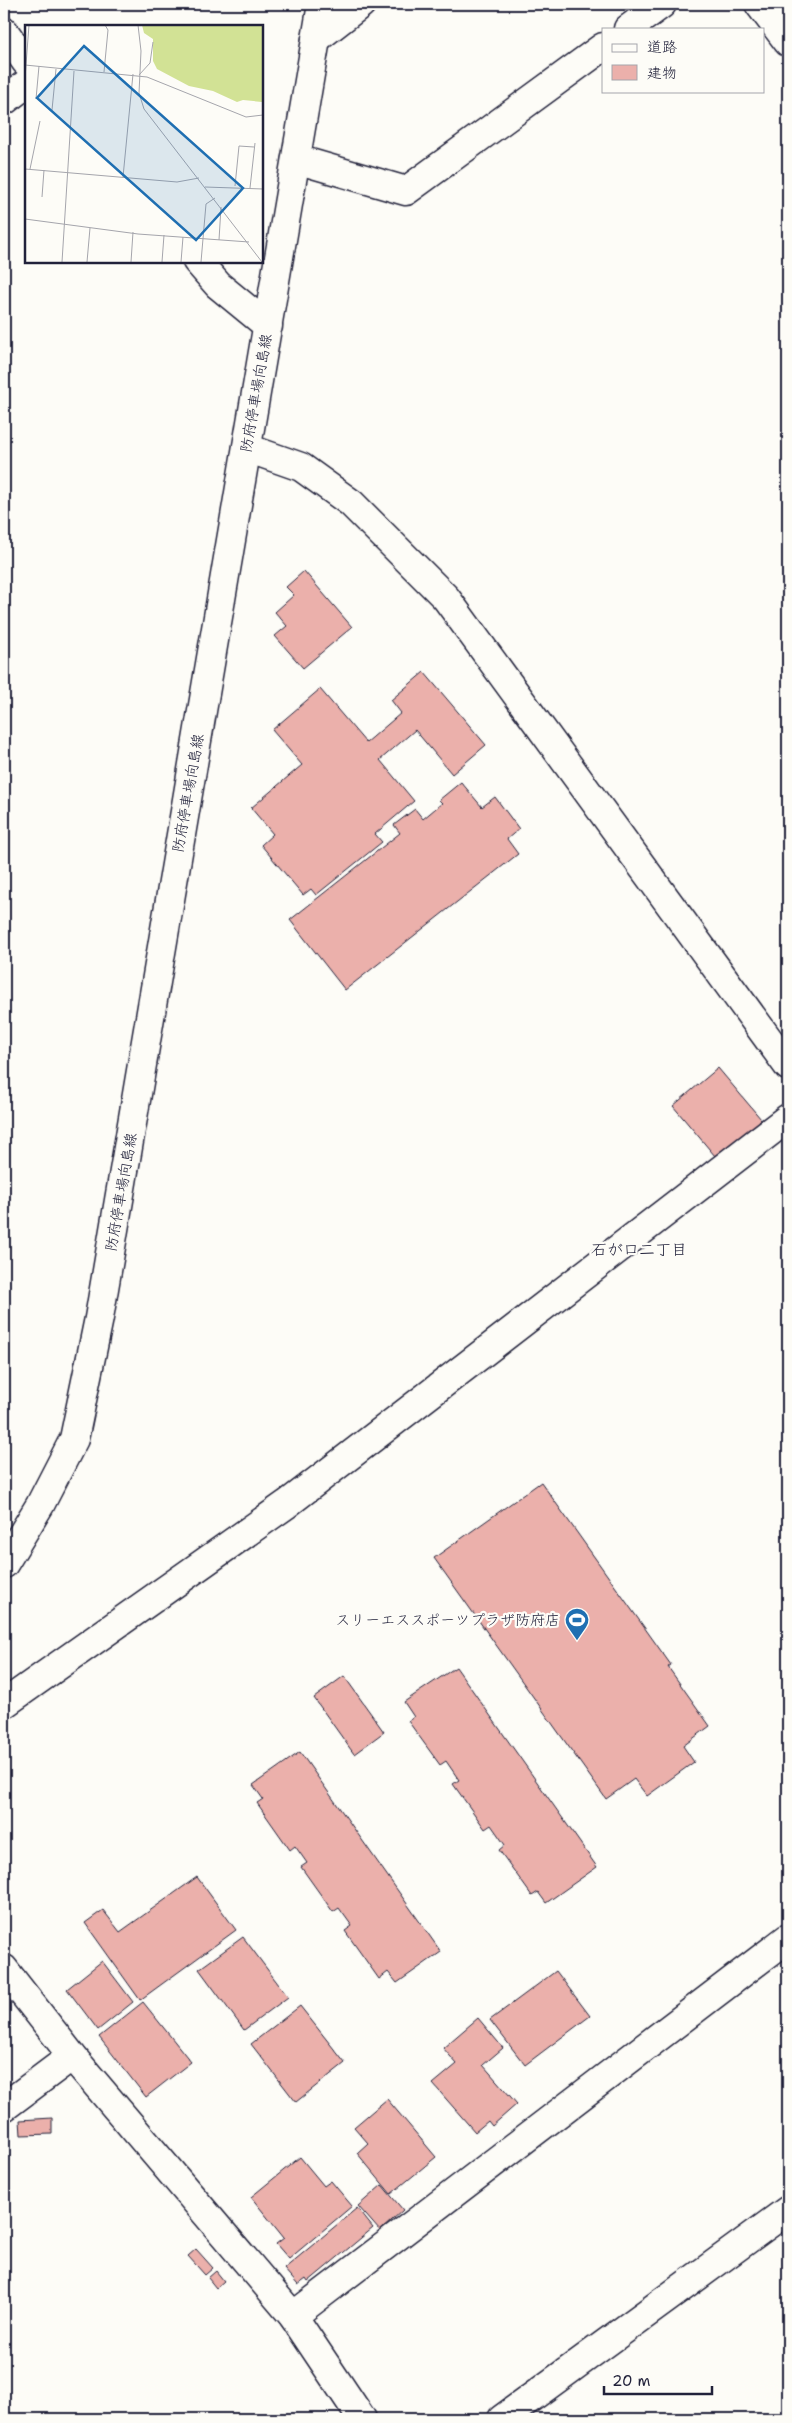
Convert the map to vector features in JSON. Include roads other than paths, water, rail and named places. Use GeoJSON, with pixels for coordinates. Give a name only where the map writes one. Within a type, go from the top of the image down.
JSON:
{"type":"FeatureCollection","features":[{"type":"Feature","properties":{"kind":"street","name":"防府停車場向島線"},"geometry":{"type":"LineString","coordinates":[[4,1564],[40,1505],[74,1438],[99,1318],[322,4]]}},
{"type":"Feature","properties":{"kind":"street"},"geometry":{"type":"LineString","coordinates":[[316,39],[361,4]]}},
{"type":"Feature","properties":{"kind":"street"},"geometry":{"type":"LineString","coordinates":[[629,28],[662,4]]}},
{"type":"Feature","properties":{"kind":"street"},"geometry":{"type":"LineString","coordinates":[[759,4],[788,42]]}},
{"type":"Feature","properties":{"kind":"street"},"geometry":{"type":"LineString","coordinates":[[4,31],[25,61]]}},
{"type":"Feature","properties":{"kind":"street"},"geometry":{"type":"LineString","coordinates":[[296,159],[406,191],[602,48]]}},
{"type":"Feature","properties":{"kind":"street"},"geometry":{"type":"LineString","coordinates":[[4,101],[25,85]]}},
{"type":"Feature","properties":{"kind":"street"},"geometry":{"type":"LineString","coordinates":[[198,262],[218,285],[268,326]]}},
{"type":"Feature","properties":{"kind":"street"},"geometry":{"type":"LineString","coordinates":[[247,448],[301,467],[351,503],[446,598],[788,1066]]}},
{"type":"Feature","properties":{"kind":"street"},"geometry":{"type":"LineString","coordinates":[[4,1704],[287,1504],[788,1118]]}},
{"type":"Feature","properties":{"kind":"street"},"geometry":{"type":"LineString","coordinates":[[293,2316],[788,1938]]}},
{"type":"Feature","properties":{"kind":"street"},"geometry":{"type":"LineString","coordinates":[[4,1969],[72,2056],[293,2316],[362,2419]]}},
{"type":"Feature","properties":{"kind":"street"},"geometry":{"type":"LineString","coordinates":[[4,2108],[72,2056]]}},
{"type":"Feature","properties":{"kind":"street"},"geometry":{"type":"LineString","coordinates":[[502,2419],[788,2210]]}},
{"type":"Feature","properties":{"kind":"place","name":"スリーエススポーツプラザ防府店"},"geometry":{"type":"Point","coordinates":[577,1641]}},
{"type":"Feature","properties":{"kind":"district","name":"石が口二丁目"},"geometry":{"type":"Point","coordinates":[639,1249]}}]}
